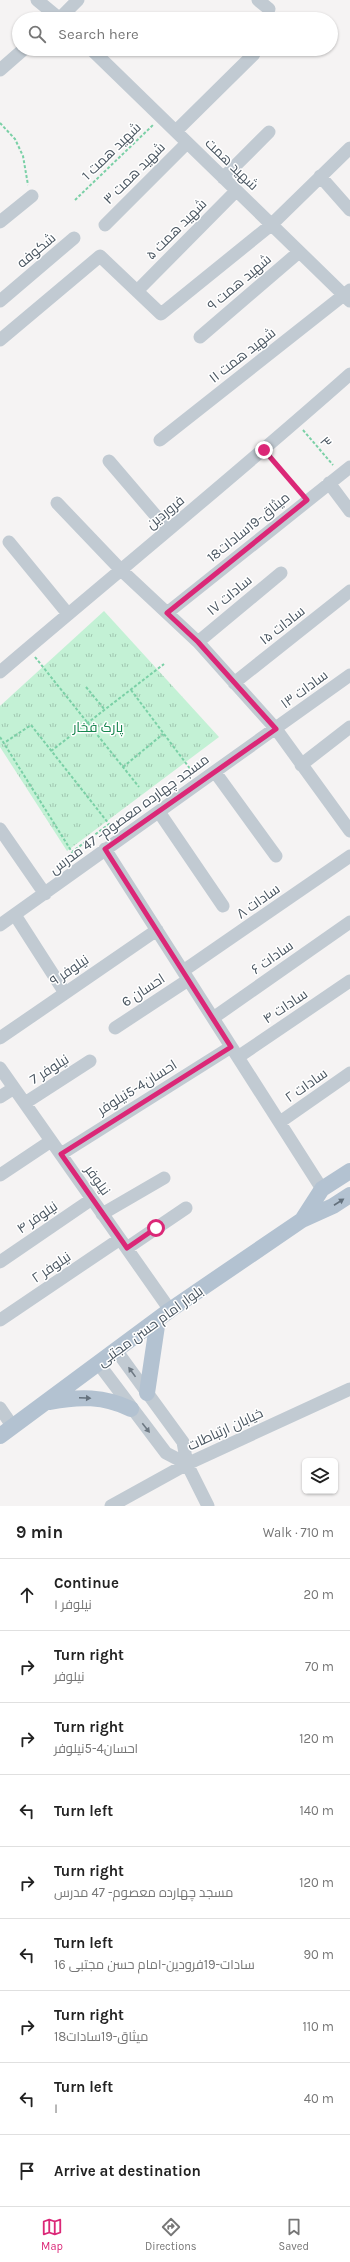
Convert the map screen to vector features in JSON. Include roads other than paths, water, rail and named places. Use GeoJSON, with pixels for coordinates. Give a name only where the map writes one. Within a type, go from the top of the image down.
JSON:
{"type":"FeatureCollection","features":[{"type":"Feature","properties":{"kind":"main road","name":"بلوار امام حسن مجتبی"},"geometry":{"type":"LineString","coordinates":[[302,1220],[322,1189],[350,1170]]}},
{"type":"Feature","properties":{"kind":"main road","name":"بلوار امام حسن مجتبی"},"geometry":{"type":"LineString","coordinates":[[6,1431],[47,1403],[98,1363],[164,1315],[302,1220],[333,1206],[350,1195]]}},
{"type":"Feature","properties":{"kind":"main road"},"geometry":{"type":"LineString","coordinates":[[147,1393],[164,1315]]}},
{"type":"Feature","properties":{"kind":"main road"},"geometry":{"type":"LineString","coordinates":[[47,1403],[71,1398],[96,1398],[113,1401],[130,1409]]}},
{"type":"Feature","properties":{"kind":"street"},"geometry":{"type":"LineString","coordinates":[[37,0],[52,12]]}},
{"type":"Feature","properties":{"kind":"street"},"geometry":{"type":"LineString","coordinates":[[67,12],[78,0]]}},
{"type":"Feature","properties":{"kind":"street"},"geometry":{"type":"LineString","coordinates":[[258,0],[269,9]]}},
{"type":"Feature","properties":{"kind":"street"},"geometry":{"type":"LineString","coordinates":[[0,70],[16,56]]}},
{"type":"Feature","properties":{"kind":"street","name":"شهید همت"},"geometry":{"type":"LineString","coordinates":[[98,56],[271,225],[348,295]]}},
{"type":"Feature","properties":{"kind":"street"},"geometry":{"type":"LineString","coordinates":[[176,131],[252,56]]}},
{"type":"Feature","properties":{"kind":"street"},"geometry":{"type":"LineString","coordinates":[[223,178],[269,132]]}},
{"type":"Feature","properties":{"kind":"street","name":"شهید همت ۳"},"geometry":{"type":"LineString","coordinates":[[104,225],[187,143]]}},
{"type":"Feature","properties":{"kind":"street"},"geometry":{"type":"LineString","coordinates":[[0,340],[100,256],[138,290],[161,314],[271,225],[350,148]]}},
{"type":"Feature","properties":{"kind":"street"},"geometry":{"type":"LineString","coordinates":[[320,176],[350,210]]}},
{"type":"Feature","properties":{"kind":"street","name":"شهید همت ۵"},"geometry":{"type":"LineString","coordinates":[[138,290],[236,191]]}},
{"type":"Feature","properties":{"kind":"street"},"geometry":{"type":"LineString","coordinates":[[0,222],[32,196]]}},
{"type":"Feature","properties":{"kind":"street","name":"شکوفه"},"geometry":{"type":"LineString","coordinates":[[0,301],[74,238]]}},
{"type":"Feature","properties":{"kind":"street","name":"شهید همت ۹"},"geometry":{"type":"LineString","coordinates":[[200,337],[300,252]]}},
{"type":"Feature","properties":{"kind":"street","name":"شهید همت ۱۱"},"geometry":{"type":"LineString","coordinates":[[160,440],[348,295]]}},
{"type":"Feature","properties":{"kind":"street","name":"فروردین"},"geometry":{"type":"LineString","coordinates":[[0,672],[120,569],[264,450],[350,374]]}},
{"type":"Feature","properties":{"kind":"street"},"geometry":{"type":"LineString","coordinates":[[109,461],[168,530]]}},
{"type":"Feature","properties":{"kind":"street","name":"18میثاق-19سادات"},"geometry":{"type":"LineString","coordinates":[[167,613],[345,470]]}},
{"type":"Feature","properties":{"kind":"street"},"geometry":{"type":"LineString","coordinates":[[329,483],[350,511]]}},
{"type":"Feature","properties":{"kind":"street"},"geometry":{"type":"LineString","coordinates":[[57,503],[120,569],[198,642],[276,729],[301,765],[345,815],[350,831]]}},
{"type":"Feature","properties":{"kind":"street"},"geometry":{"type":"LineString","coordinates":[[8,542],[68,614]]}},
{"type":"Feature","properties":{"kind":"street","name":"سادات ۱۷"},"geometry":{"type":"LineString","coordinates":[[198,642],[281,573]]}},
{"type":"Feature","properties":{"kind":"street","name":"سادات ۱۵"},"geometry":{"type":"LineString","coordinates":[[234,683],[350,592]]}},
{"type":"Feature","properties":{"kind":"street","name":"سادات ۱۳"},"geometry":{"type":"LineString","coordinates":[[276,729],[350,675]]}},
{"type":"Feature","properties":{"kind":"street"},"geometry":{"type":"LineString","coordinates":[[301,765],[350,728]]}},
{"type":"Feature","properties":{"kind":"street","name":"مسجد چهارده معصوم- 47 مدرس"},"geometry":{"type":"LineString","coordinates":[[0,925],[276,729]]}},
{"type":"Feature","properties":{"kind":"street"},"geometry":{"type":"LineString","coordinates":[[215,772],[276,856]]}},
{"type":"Feature","properties":{"kind":"street"},"geometry":{"type":"LineString","coordinates":[[159,812],[223,906]]}},
{"type":"Feature","properties":{"kind":"street"},"geometry":{"type":"LineString","coordinates":[[0,829],[45,894]]}},
{"type":"Feature","properties":{"kind":"street"},"geometry":{"type":"LineString","coordinates":[[105,849],[322,1189]]}},
{"type":"Feature","properties":{"kind":"street","name":"سادات ۸"},"geometry":{"type":"LineString","coordinates":[[186,976],[350,856]]}},
{"type":"Feature","properties":{"kind":"street"},"geometry":{"type":"LineString","coordinates":[[16,914],[64,992]]}},
{"type":"Feature","properties":{"kind":"street","name":"سادات ۶"},"geometry":{"type":"LineString","coordinates":[[213,1018],[350,922]]}},
{"type":"Feature","properties":{"kind":"street","name":"نیلوفر ۹"},"geometry":{"type":"LineString","coordinates":[[0,1038],[64,992],[157,930]]}},
{"type":"Feature","properties":{"kind":"street","name":"احسان 6"},"geometry":{"type":"LineString","coordinates":[[115,1028],[186,976]]}},
{"type":"Feature","properties":{"kind":"street","name":"سادات ۴"},"geometry":{"type":"LineString","coordinates":[[235,1052],[350,981]]}},
{"type":"Feature","properties":{"kind":"street","name":"احسان4-5نیلوفر"},"geometry":{"type":"LineString","coordinates":[[61,1154],[235,1052]]}},
{"type":"Feature","properties":{"kind":"street","name":"نیلوفر 7"},"geometry":{"type":"LineString","coordinates":[[25,1103],[90,1061]]}},
{"type":"Feature","properties":{"kind":"street","name":"نیلوفر"},"geometry":{"type":"LineString","coordinates":[[0,1068],[124,1244],[164,1315]]}},
{"type":"Feature","properties":{"kind":"street","name":"سادات ۲"},"geometry":{"type":"LineString","coordinates":[[280,1122],[350,1073]]}},
{"type":"Feature","properties":{"kind":"street"},"geometry":{"type":"LineString","coordinates":[[0,1097],[14,1088]]}},
{"type":"Feature","properties":{"kind":"street"},"geometry":{"type":"LineString","coordinates":[[0,1175],[51,1141]]}},
{"type":"Feature","properties":{"kind":"street"},"geometry":{"type":"LineString","coordinates":[[102,1214],[164,1178]]}},
{"type":"Feature","properties":{"kind":"street","name":"نیلوفر ۴"},"geometry":{"type":"LineString","coordinates":[[0,1262],[92,1199]]}},
{"type":"Feature","properties":{"kind":"street","name":"نیلوفر ۲"},"geometry":{"type":"LineString","coordinates":[[0,1320],[186,1208]]}},
{"type":"Feature","properties":{"kind":"street"},"geometry":{"type":"LineString","coordinates":[[116,1350],[183,1442],[187,1464],[208,1506]]}},
{"type":"Feature","properties":{"kind":"street"},"geometry":{"type":"LineString","coordinates":[[98,1363],[130,1409],[166,1453],[187,1464]]}},
{"type":"Feature","properties":{"kind":"street","name":"خیابان ارتباطات"},"geometry":{"type":"LineString","coordinates":[[114,1505],[187,1464],[350,1389]]}},
{"type":"Feature","properties":{"kind":"street"},"geometry":{"type":"LineString","coordinates":[[0,1408],[6,1431]]}},
{"type":"Feature","properties":{"kind":"park label","name":"پارک فخار"},"geometry":{"type":"Point","coordinates":[98,727]}}]}
